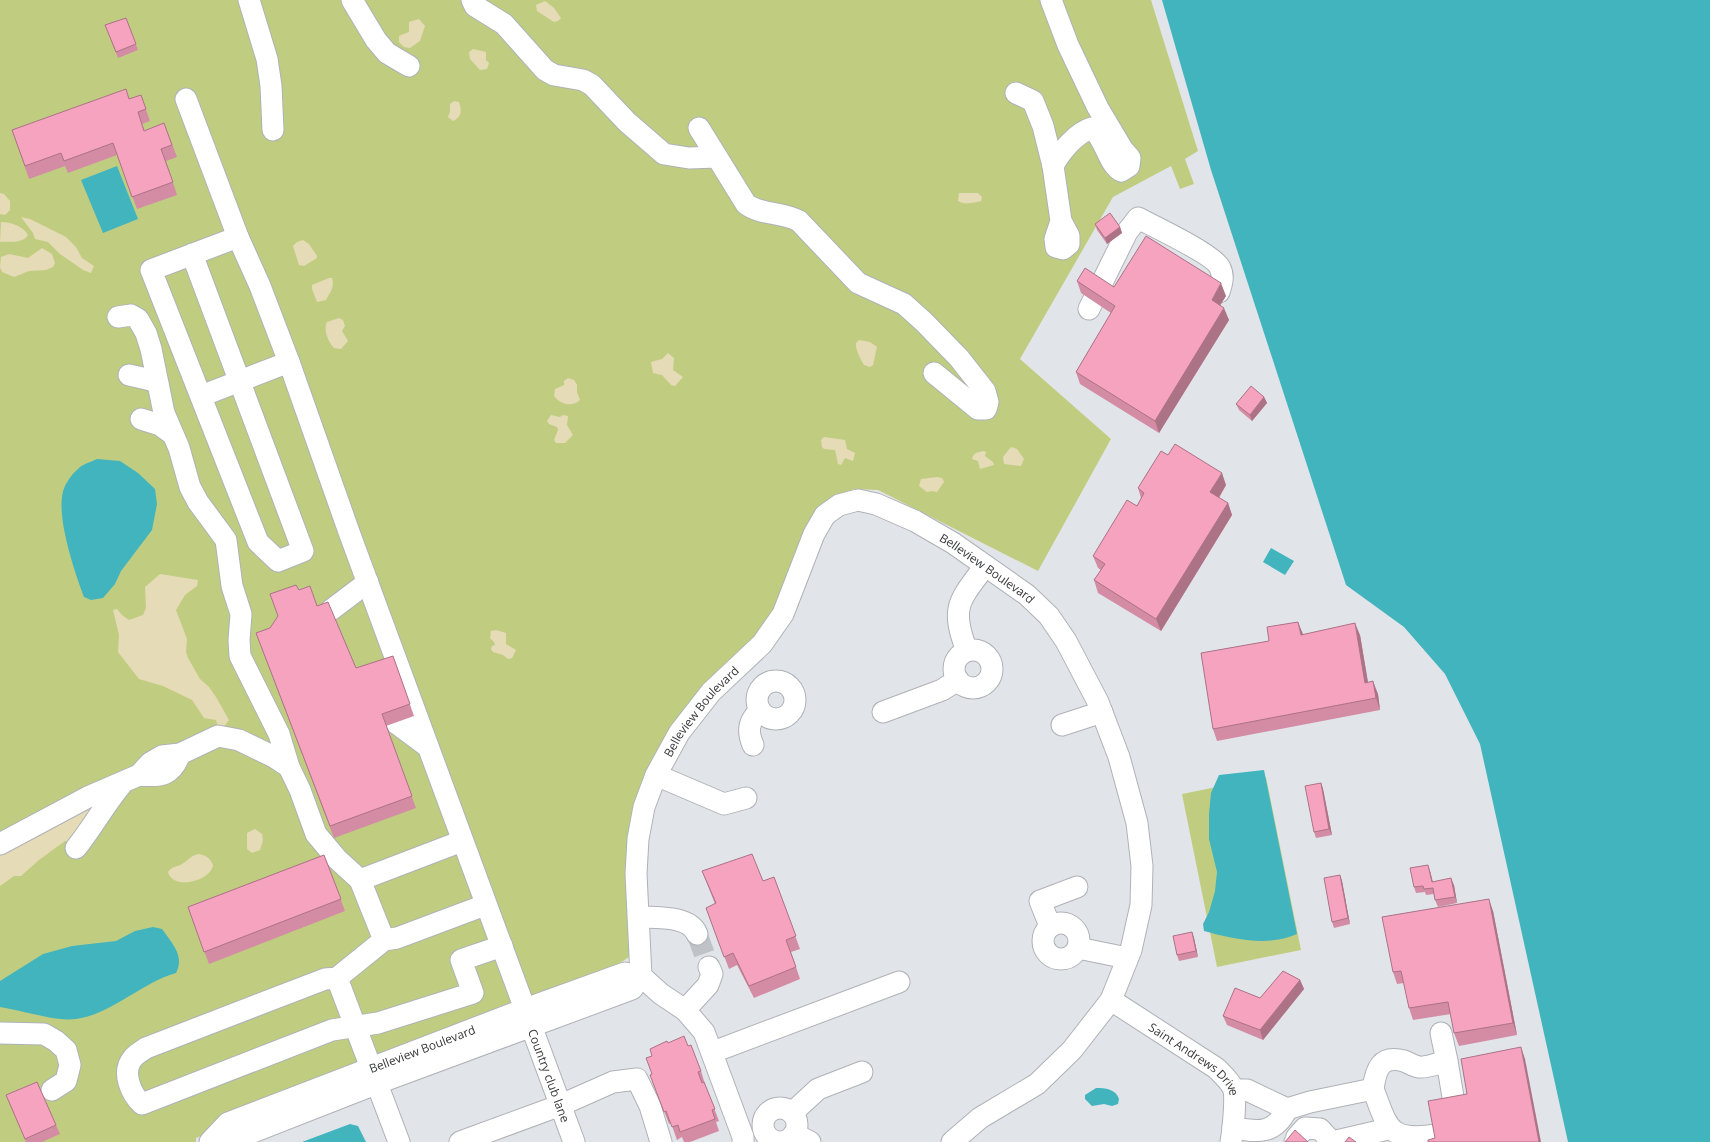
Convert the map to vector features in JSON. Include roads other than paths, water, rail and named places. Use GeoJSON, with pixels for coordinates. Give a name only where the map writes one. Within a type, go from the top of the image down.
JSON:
{"type":"FeatureCollection","features":[{"type":"Feature","properties":{"kind":"street"},"geometry":{"type":"LineString","coordinates":[[249,0],[267,59],[271,86],[273,130]]}},
{"type":"Feature","properties":{"kind":"street"},"geometry":{"type":"LineString","coordinates":[[352,0],[376,40],[387,53],[409,66]]}},
{"type":"Feature","properties":{"kind":"street"},"geometry":{"type":"LineString","coordinates":[[472,0],[475,6],[504,24],[545,70],[554,75],[576,79],[592,85],[627,122],[664,154],[689,158],[716,156]]}},
{"type":"Feature","properties":{"kind":"street"},"geometry":{"type":"LineString","coordinates":[[1051,0],[1068,45],[1098,108],[1123,150],[1130,158],[1129,166],[1122,171],[1113,166],[1099,134],[1092,128],[1085,130],[1077,137],[1057,158],[1053,166]]}},
{"type":"Feature","properties":{"kind":"street"},"geometry":{"type":"LineString","coordinates":[[1016,93],[1033,101],[1044,126],[1053,166],[1061,221]]}},
{"type":"Feature","properties":{"kind":"street","name":"Country club lane"},"geometry":{"type":"LineString","coordinates":[[186,99],[238,237],[260,286],[289,362],[349,532],[485,905],[502,946],[574,1142]]}},
{"type":"Feature","properties":{"kind":"street"},"geometry":{"type":"LineString","coordinates":[[699,128],[746,204],[752,208],[790,216],[799,221],[858,283],[904,304],[959,358],[985,391],[988,402],[986,409],[978,409],[934,373]]}},
{"type":"Feature","properties":{"kind":"street"},"geometry":{"type":"LineString","coordinates":[[1089,309],[1127,232],[1138,218],[1204,253],[1220,266],[1223,279],[1219,292]]}},
{"type":"Feature","properties":{"kind":"street"},"geometry":{"type":"LineString","coordinates":[[192,254],[241,381],[303,551],[278,561],[258,542],[151,270],[192,254],[238,237]]}},
{"type":"Feature","properties":{"kind":"street"},"geometry":{"type":"LineString","coordinates":[[118,317],[131,315],[138,319],[151,349],[164,414],[171,433],[179,448],[190,487],[198,502],[226,540],[232,586],[241,614],[238,640],[240,656],[279,734],[288,767],[300,790],[316,834],[330,851],[360,880],[384,940]]}},
{"type":"Feature","properties":{"kind":"street"},"geometry":{"type":"LineString","coordinates":[[201,396],[289,362]]}},
{"type":"Feature","properties":{"kind":"street"},"geometry":{"type":"LineString","coordinates":[[129,376],[151,380],[158,384]]}},
{"type":"Feature","properties":{"kind":"street"},"geometry":{"type":"LineString","coordinates":[[141,419],[160,424],[171,433]]}},
{"type":"Feature","properties":{"kind":"street","name":"Belleview Boulevard"},"geometry":{"type":"LineString","coordinates":[[210,1142],[228,1123],[375,1075],[528,1017],[625,973],[641,976],[636,874],[638,839],[644,807],[656,775],[679,734],[712,692],[762,644],[783,614],[814,534],[825,515],[839,505],[858,500],[876,504],[915,521],[953,543],[1027,595],[1049,616],[1082,669],[1102,712],[1119,757],[1137,823],[1142,866],[1141,905],[1127,958],[1111,1000],[1072,1050],[1037,1084],[980,1118],[952,1142]]}},
{"type":"Feature","properties":{"kind":"street"},"geometry":{"type":"LineString","coordinates":[[966,651],[959,632],[957,613],[964,595],[985,566]]}},
{"type":"Feature","properties":{"kind":"street"},"geometry":{"type":"LineString","coordinates":[[331,610],[368,582]]}},
{"type":"Feature","properties":{"kind":"street"},"geometry":{"type":"LineString","coordinates":[[380,673],[384,626]]}},
{"type":"Feature","properties":{"kind":"street"},"geometry":{"type":"LineString","coordinates":[[966,651],[979,651],[985,654],[992,664],[990,677],[982,686],[975,687],[963,684],[958,680],[955,663],[966,651]]}},
{"type":"Feature","properties":{"kind":"street"},"geometry":{"type":"LineString","coordinates":[[742,663],[763,686]]}},
{"type":"Feature","properties":{"kind":"street"},"geometry":{"type":"LineString","coordinates":[[883,712],[942,690],[958,680]]}},
{"type":"Feature","properties":{"kind":"street"},"geometry":{"type":"LineString","coordinates":[[774,681],[786,684],[793,693],[794,705],[787,715],[776,719],[765,715],[760,711],[757,695],[763,686],[774,681]]}},
{"type":"Feature","properties":{"kind":"street"},"geometry":{"type":"LineString","coordinates":[[753,745],[749,728],[750,721],[760,711]]}},
{"type":"Feature","properties":{"kind":"street"},"geometry":{"type":"LineString","coordinates":[[1062,725],[1102,712]]}},
{"type":"Feature","properties":{"kind":"street"},"geometry":{"type":"LineString","coordinates":[[396,723],[427,746]]}},
{"type":"Feature","properties":{"kind":"street"},"geometry":{"type":"LineString","coordinates":[[76,848],[89,832],[107,802],[132,778],[150,763],[162,756],[180,754],[218,736],[239,740],[274,757],[288,767]]}},
{"type":"Feature","properties":{"kind":"street"},"geometry":{"type":"LineString","coordinates":[[656,775],[724,804],[746,798]]}},
{"type":"Feature","properties":{"kind":"street"},"geometry":{"type":"LineString","coordinates":[[0,844],[88,797],[132,778]]}},
{"type":"Feature","properties":{"kind":"street"},"geometry":{"type":"LineString","coordinates":[[360,880],[462,841]]}},
{"type":"Feature","properties":{"kind":"street"},"geometry":{"type":"LineString","coordinates":[[1050,926],[1040,901],[1077,887]]}},
{"type":"Feature","properties":{"kind":"street"},"geometry":{"type":"LineString","coordinates":[[485,905],[397,938],[384,940],[336,978],[325,979],[146,1048],[132,1059],[128,1071],[134,1096],[142,1104],[332,1030],[378,1023],[473,994],[461,960],[502,946]]}},
{"type":"Feature","properties":{"kind":"street"},"geometry":{"type":"LineString","coordinates":[[639,917],[684,921],[695,929],[697,934]]}},
{"type":"Feature","properties":{"kind":"street"},"geometry":{"type":"LineString","coordinates":[[1061,923],[1072,927],[1079,937],[1078,948],[1074,954],[1064,960],[1051,958],[1046,954],[1042,942],[1043,936],[1050,926],[1061,923]]}},
{"type":"Feature","properties":{"kind":"street"},"geometry":{"type":"LineString","coordinates":[[1078,948],[1127,958]]}},
{"type":"Feature","properties":{"kind":"street"},"geometry":{"type":"LineString","coordinates":[[685,1010],[708,985],[712,974],[709,967]]}},
{"type":"Feature","properties":{"kind":"street"},"geometry":{"type":"LineString","coordinates":[[641,976],[661,994],[685,1010],[704,1032],[713,1052],[743,1140],[771,1138],[786,1141],[802,1138],[792,1113],[783,1108],[772,1110],[764,1119],[771,1138]]}},
{"type":"Feature","properties":{"kind":"street"},"geometry":{"type":"LineString","coordinates":[[336,978],[375,1075],[399,1142]]}},
{"type":"Feature","properties":{"kind":"street"},"geometry":{"type":"LineString","coordinates":[[713,1052],[899,982]]}},
{"type":"Feature","properties":{"kind":"street","name":"Saint Andrews Drive"},"geometry":{"type":"LineString","coordinates":[[1111,1000],[1216,1068],[1226,1078],[1234,1090],[1232,1135]]}},
{"type":"Feature","properties":{"kind":"street"},"geometry":{"type":"LineString","coordinates":[[0,1033],[44,1034],[56,1041],[66,1050],[70,1065],[66,1081],[52,1090]]}},
{"type":"Feature","properties":{"kind":"street"},"geometry":{"type":"LineString","coordinates":[[1441,1033],[1455,1109]]}},
{"type":"Feature","properties":{"kind":"street"},"geometry":{"type":"LineString","coordinates":[[1436,1135],[1421,1139],[1399,1137],[1388,1129],[1373,1089],[1376,1074],[1382,1063],[1391,1059],[1404,1061],[1420,1067],[1447,1061]]}},
{"type":"Feature","properties":{"kind":"street"},"geometry":{"type":"LineString","coordinates":[[792,1113],[818,1089],[862,1072]]}},
{"type":"Feature","properties":{"kind":"street","name":"Belleview Boulevard"},"geometry":{"type":"LineString","coordinates":[[223,1142],[235,1139],[375,1075]]}},
{"type":"Feature","properties":{"kind":"street"},"geometry":{"type":"LineString","coordinates":[[473,1140],[561,1105],[613,1082],[637,1079],[650,1106],[662,1142]]}},
{"type":"Feature","properties":{"kind":"street"},"geometry":{"type":"LineString","coordinates":[[1234,1090],[1247,1090],[1287,1109],[1310,1102],[1373,1089]]}},
{"type":"Feature","properties":{"kind":"street"},"geometry":{"type":"LineString","coordinates":[[1232,1135],[1269,1129],[1281,1121],[1287,1109]]}},
{"type":"Feature","properties":{"kind":"street"},"geometry":{"type":"LineString","coordinates":[[1295,1142],[1297,1137],[1305,1128],[1320,1129],[1332,1142],[1388,1129]]}},
{"type":"Feature","properties":{"kind":"water"},"geometry":{"type":"Polygon","coordinates":[[[1162,0],[1710,0],[1710,1142],[1568,1142],[1480,744],[1445,674],[1404,627],[1346,585],[1211,170],[1162,0]]]}},
{"type":"Feature","properties":{"kind":"water"},"geometry":{"type":"Polygon","coordinates":[[[117,166],[138,219],[103,233],[81,180],[117,166]]]}},
{"type":"Feature","properties":{"kind":"water"},"geometry":{"type":"Polygon","coordinates":[[[97,459],[120,461],[138,473],[155,489],[157,504],[152,530],[121,571],[115,584],[103,598],[91,600],[84,597],[71,558],[63,525],[62,497],[65,486],[74,472],[82,466],[97,459]]]}},
{"type":"Feature","properties":{"kind":"water"},"geometry":{"type":"Polygon","coordinates":[[[1271,548],[1294,561],[1285,575],[1263,562],[1271,548]]]}},
{"type":"Feature","properties":{"kind":"water"},"geometry":{"type":"Polygon","coordinates":[[[1264,770],[1297,934],[1286,938],[1262,941],[1227,937],[1204,931],[1203,924],[1209,912],[1215,891],[1217,872],[1209,839],[1211,793],[1219,775],[1264,770]]]}},
{"type":"Feature","properties":{"kind":"water"},"geometry":{"type":"Polygon","coordinates":[[[153,927],[162,929],[176,950],[179,961],[176,973],[151,984],[102,1011],[76,1019],[59,1019],[0,1007],[0,981],[43,954],[72,946],[116,941],[135,931],[153,927]]]}},
{"type":"Feature","properties":{"kind":"water"},"geometry":{"type":"Polygon","coordinates":[[[1096,1088],[1113,1091],[1118,1096],[1118,1104],[1112,1106],[1104,1104],[1092,1106],[1085,1099],[1085,1095],[1096,1088]]]}},
{"type":"Feature","properties":{"kind":"water"},"geometry":{"type":"Polygon","coordinates":[[[350,1124],[358,1126],[366,1142],[302,1142],[350,1124]]]}},
{"type":"Feature","properties":{"kind":"tunnel"},"geometry":{"type":"LineString","coordinates":[[697,934],[709,967]]}}]}
